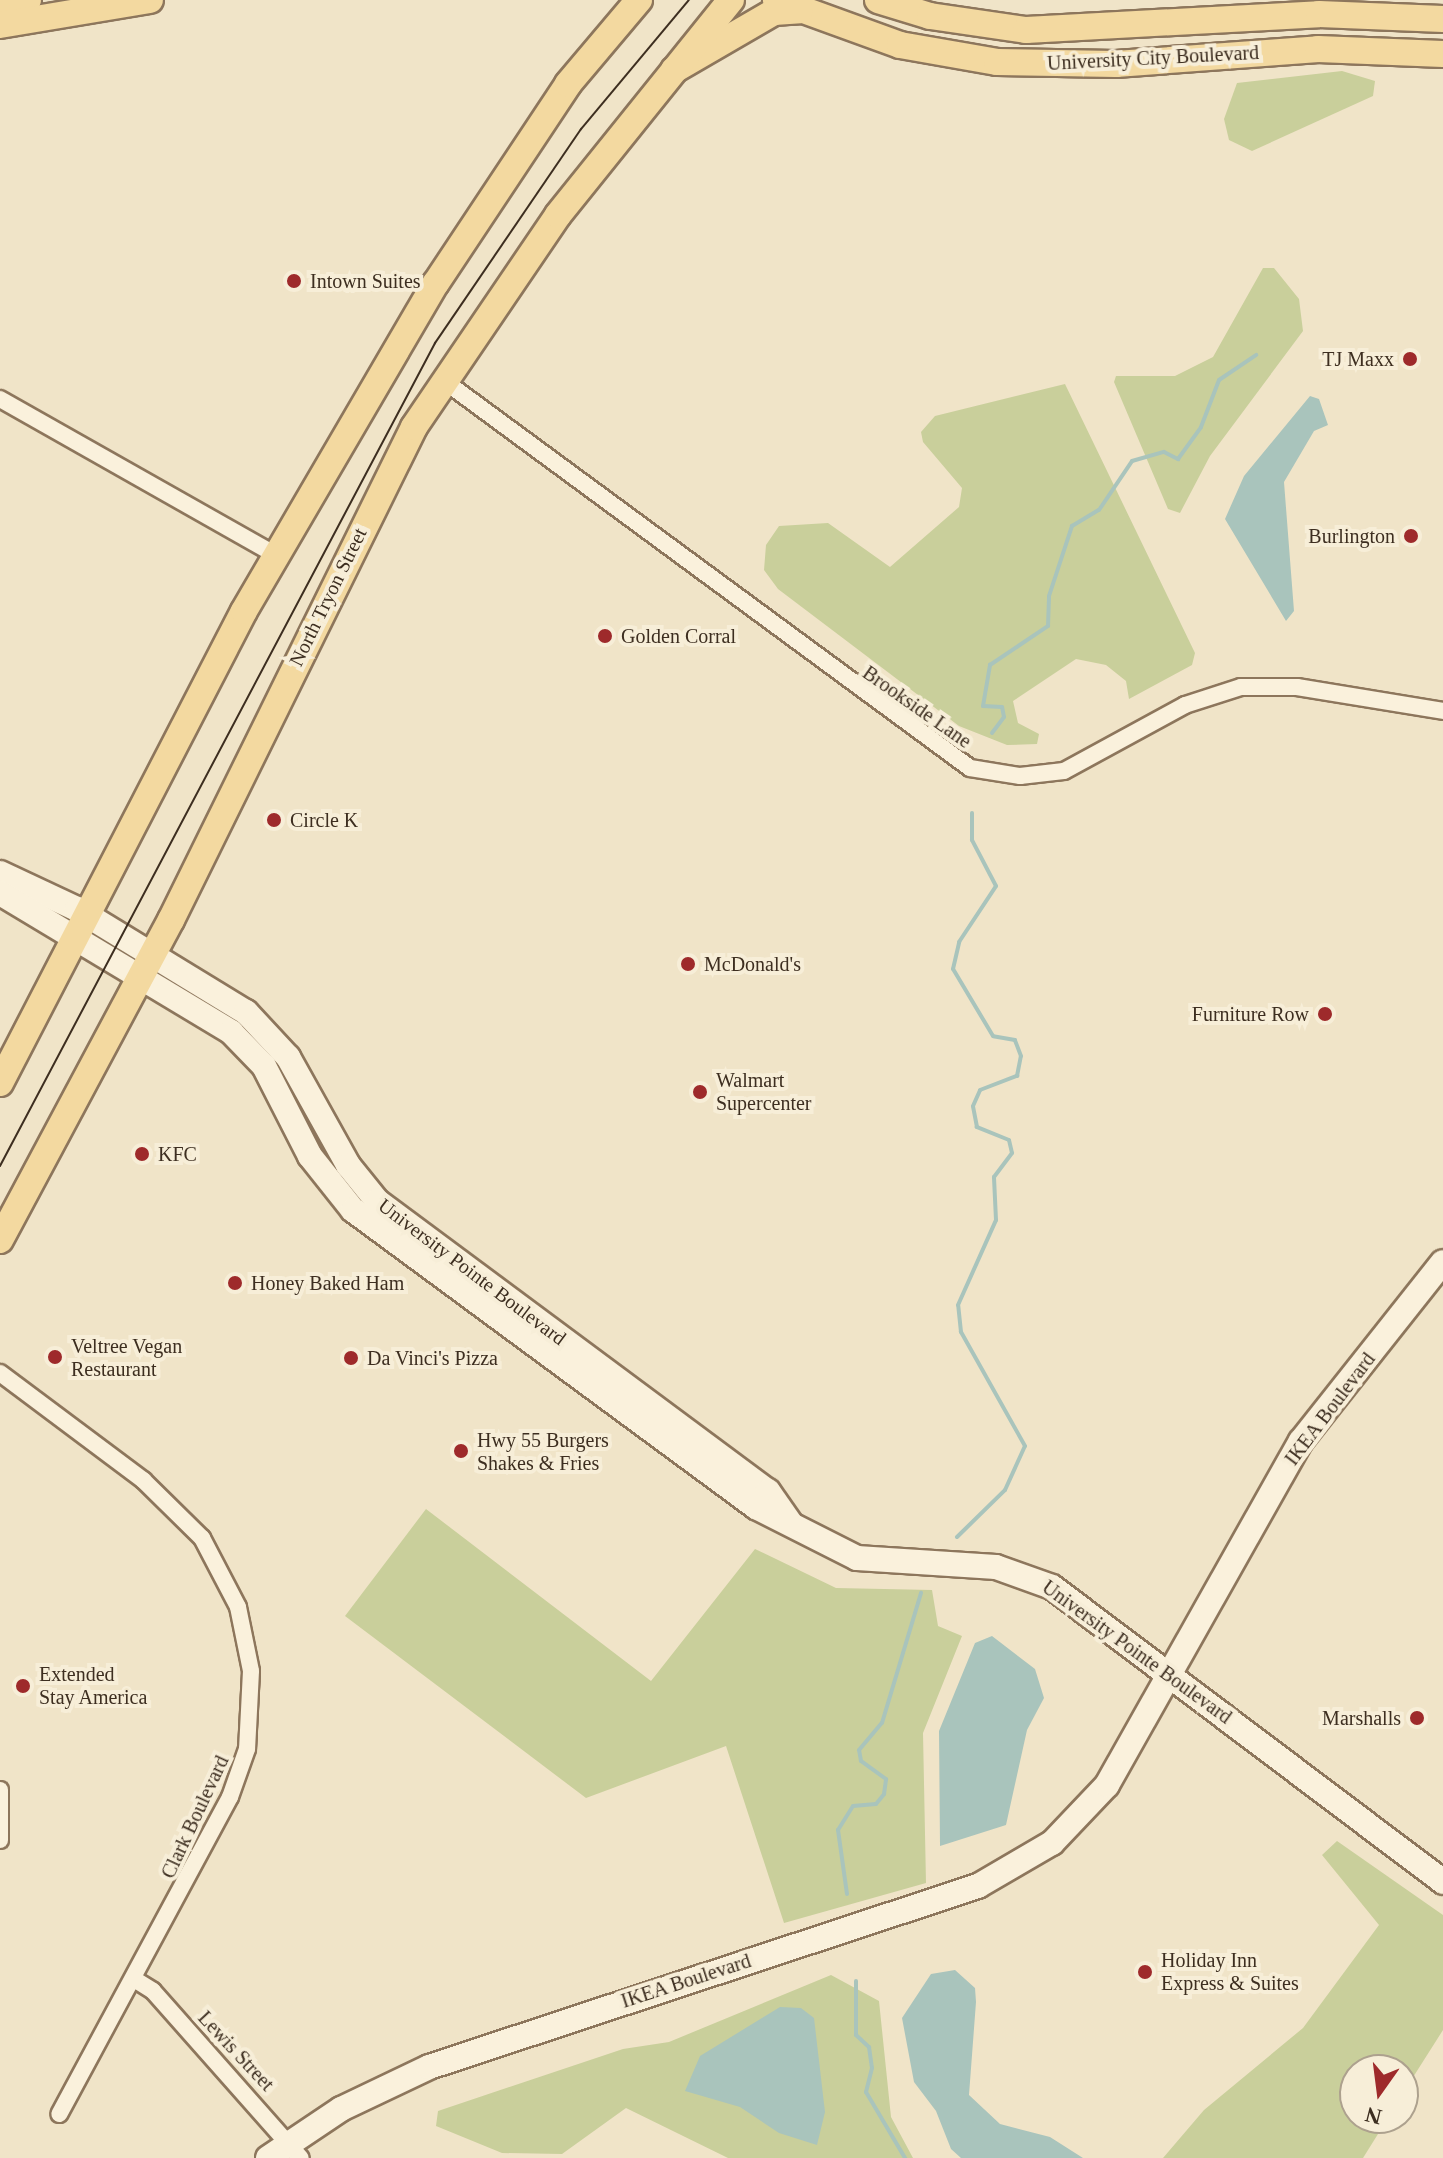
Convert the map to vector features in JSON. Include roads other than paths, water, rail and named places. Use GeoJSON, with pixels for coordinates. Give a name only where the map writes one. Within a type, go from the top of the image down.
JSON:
{"type":"FeatureCollection","features":[{"type":"Feature","properties":{"kind":"main road"},"geometry":{"type":"LineString","coordinates":[[0,8],[28,0]]}},
{"type":"Feature","properties":{"kind":"main road"},"geometry":{"type":"LineString","coordinates":[[0,25],[69,7],[150,0]]}},
{"type":"Feature","properties":{"kind":"main road"},"geometry":{"type":"LineString","coordinates":[[611,31],[621,0]]}},
{"type":"Feature","properties":{"kind":"main road"},"geometry":{"type":"LineString","coordinates":[[0,1083],[71,937],[276,555],[513,161],[611,31],[639,0]]}},
{"type":"Feature","properties":{"kind":"main road","name":"North Tryon Street"},"geometry":{"type":"LineString","coordinates":[[0,1240],[145,966],[370,510],[443,380],[623,131],[731,0]]}},
{"type":"Feature","properties":{"kind":"main road","name":"University City Boulevard"},"geometry":{"type":"LineString","coordinates":[[884,2],[1026,30],[1415,8],[1443,19]]}},
{"type":"Feature","properties":{"kind":"main road"},"geometry":{"type":"LineString","coordinates":[[664,80],[710,55],[788,5]]}},
{"type":"Feature","properties":{"kind":"main road","name":"University City Boulevard"},"geometry":{"type":"LineString","coordinates":[[788,5],[900,45],[1010,63],[1116,64],[1333,48],[1443,54]]}},
{"type":"Feature","properties":{"kind":"street","name":"Brookside Lane"},"geometry":{"type":"LineString","coordinates":[[443,380],[970,768],[1020,776],[1064,771],[1185,705],[1249,686],[1443,711]]}},
{"type":"Feature","properties":{"kind":"street"},"geometry":{"type":"LineString","coordinates":[[0,399],[276,555]]}},
{"type":"Feature","properties":{"kind":"street","name":"University Pointe Boulevard"},"geometry":{"type":"LineString","coordinates":[[0,873],[84,913],[115,933],[145,966],[255,1055],[310,1156],[353,1210],[698,1466],[790,1523],[866,1560],[996,1567],[1036,1578],[1170,1674],[1443,1882]]}},
{"type":"Feature","properties":{"kind":"street","name":"University Pointe Boulevard"},"geometry":{"type":"LineString","coordinates":[[0,893],[104,956],[145,966]]}},
{"type":"Feature","properties":{"kind":"street","name":"IKEA Boulevard"},"geometry":{"type":"LineString","coordinates":[[268,2158],[295,2153],[434,2080],[993,1880],[1052,1843],[1097,1799],[1170,1674],[1226,1567],[1225,1553],[1287,1436],[1358,1350],[1384,1331],[1443,1262]]}},
{"type":"Feature","properties":{"kind":"street","name":"Clark Boulevard"},"geometry":{"type":"LineString","coordinates":[[0,1373],[183,1516],[217,1561],[245,1635],[252,1699],[242,1765],[134,1979],[59,2114]]}},
{"type":"Feature","properties":{"kind":"street"},"geometry":{"type":"LineString","coordinates":[[0,1790],[0,1840]]}},
{"type":"Feature","properties":{"kind":"street","name":"Lewis Street"},"geometry":{"type":"LineString","coordinates":[[134,1979],[295,2153]]}},
{"type":"Feature","properties":{"kind":"water"},"geometry":{"type":"Polygon","coordinates":[[[1310,396],[1319,399],[1328,425],[1314,431],[1284,482],[1294,611],[1286,621],[1225,519],[1244,476],[1310,396]]]}},
{"type":"Feature","properties":{"kind":"water"},"geometry":{"type":"Polygon","coordinates":[[[992,1636],[1035,1669],[1044,1698],[1027,1730],[1006,1825],[940,1846],[939,1731],[975,1643],[992,1636]]]}},
{"type":"Feature","properties":{"kind":"water"},"geometry":{"type":"Polygon","coordinates":[[[955,1970],[975,1988],[969,2095],[1000,2124],[1050,2137],[1083,2158],[961,2158],[951,2149],[936,2111],[914,2082],[902,2018],[931,1974],[955,1970]]]}},
{"type":"Feature","properties":{"kind":"water"},"geometry":{"type":"Polygon","coordinates":[[[780,2007],[801,2008],[814,2018],[825,2112],[817,2145],[779,2133],[740,2107],[685,2091],[700,2056],[780,2007]]]}},
{"type":"Feature","properties":{"kind":"waterway"},"geometry":{"type":"LineString","coordinates":[[992,733],[1004,717],[1002,707],[983,706],[990,665],[1048,626],[1049,596],[1072,526],[1099,510],[1132,461],[1164,452],[1178,459],[1201,427],[1219,380],[1256,355]]}},
{"type":"Feature","properties":{"kind":"waterway"},"geometry":{"type":"LineString","coordinates":[[957,1537],[1005,1490],[1025,1446],[961,1332],[958,1305],[996,1220],[994,1177],[1012,1153],[1009,1140],[977,1127],[973,1106],[980,1090],[1017,1076],[1021,1056],[1015,1040],[993,1036],[953,969],[959,942],[996,886],[972,840],[972,813]]}},
{"type":"Feature","properties":{"kind":"waterway"},"geometry":{"type":"LineString","coordinates":[[847,1894],[838,1830],[853,1806],[876,1804],[884,1794],[886,1779],[861,1761],[859,1750],[882,1723],[921,1593]]}},
{"type":"Feature","properties":{"kind":"waterway"},"geometry":{"type":"LineString","coordinates":[[856,1981],[856,2035],[869,2047],[872,2068],[866,2092],[905,2158]]}},
{"type":"Feature","properties":{"kind":"tram line"},"geometry":{"type":"LineString","coordinates":[[0,1166],[435,343],[581,129],[689,0]]}},
{"type":"Feature","properties":{"kind":"place","name":"Intown Suites"},"geometry":{"type":"Point","coordinates":[294,281]}},
{"type":"Feature","properties":{"kind":"place","name":"TJ Maxx"},"geometry":{"type":"Point","coordinates":[1410,359]}},
{"type":"Feature","properties":{"kind":"place","name":"Burlington"},"geometry":{"type":"Point","coordinates":[1411,536]}},
{"type":"Feature","properties":{"kind":"place","name":"Golden Corral"},"geometry":{"type":"Point","coordinates":[605,636]}},
{"type":"Feature","properties":{"kind":"place","name":"Circle K"},"geometry":{"type":"Point","coordinates":[274,820]}},
{"type":"Feature","properties":{"kind":"place","name":"McDonald's"},"geometry":{"type":"Point","coordinates":[688,964]}},
{"type":"Feature","properties":{"kind":"place","name":"Furniture Row"},"geometry":{"type":"Point","coordinates":[1325,1014]}},
{"type":"Feature","properties":{"kind":"place","name":"Walmart Supercenter"},"geometry":{"type":"Point","coordinates":[700,1092]}},
{"type":"Feature","properties":{"kind":"place","name":"KFC"},"geometry":{"type":"Point","coordinates":[142,1154]}},
{"type":"Feature","properties":{"kind":"place","name":"Honey Baked Ham"},"geometry":{"type":"Point","coordinates":[235,1283]}},
{"type":"Feature","properties":{"kind":"place","name":"Veltree Vegan Restaurant"},"geometry":{"type":"Point","coordinates":[55,1357]}},
{"type":"Feature","properties":{"kind":"place","name":"Da Vinci's Pizza"},"geometry":{"type":"Point","coordinates":[351,1358]}},
{"type":"Feature","properties":{"kind":"place","name":"Hwy 55 Burgers Shakes & Fries"},"geometry":{"type":"Point","coordinates":[461,1451]}},
{"type":"Feature","properties":{"kind":"place","name":"Extended Stay America"},"geometry":{"type":"Point","coordinates":[23,1686]}},
{"type":"Feature","properties":{"kind":"place","name":"Marshalls"},"geometry":{"type":"Point","coordinates":[1417,1718]}},
{"type":"Feature","properties":{"kind":"place","name":"Holiday Inn Express & Suites"},"geometry":{"type":"Point","coordinates":[1145,1972]}}]}
